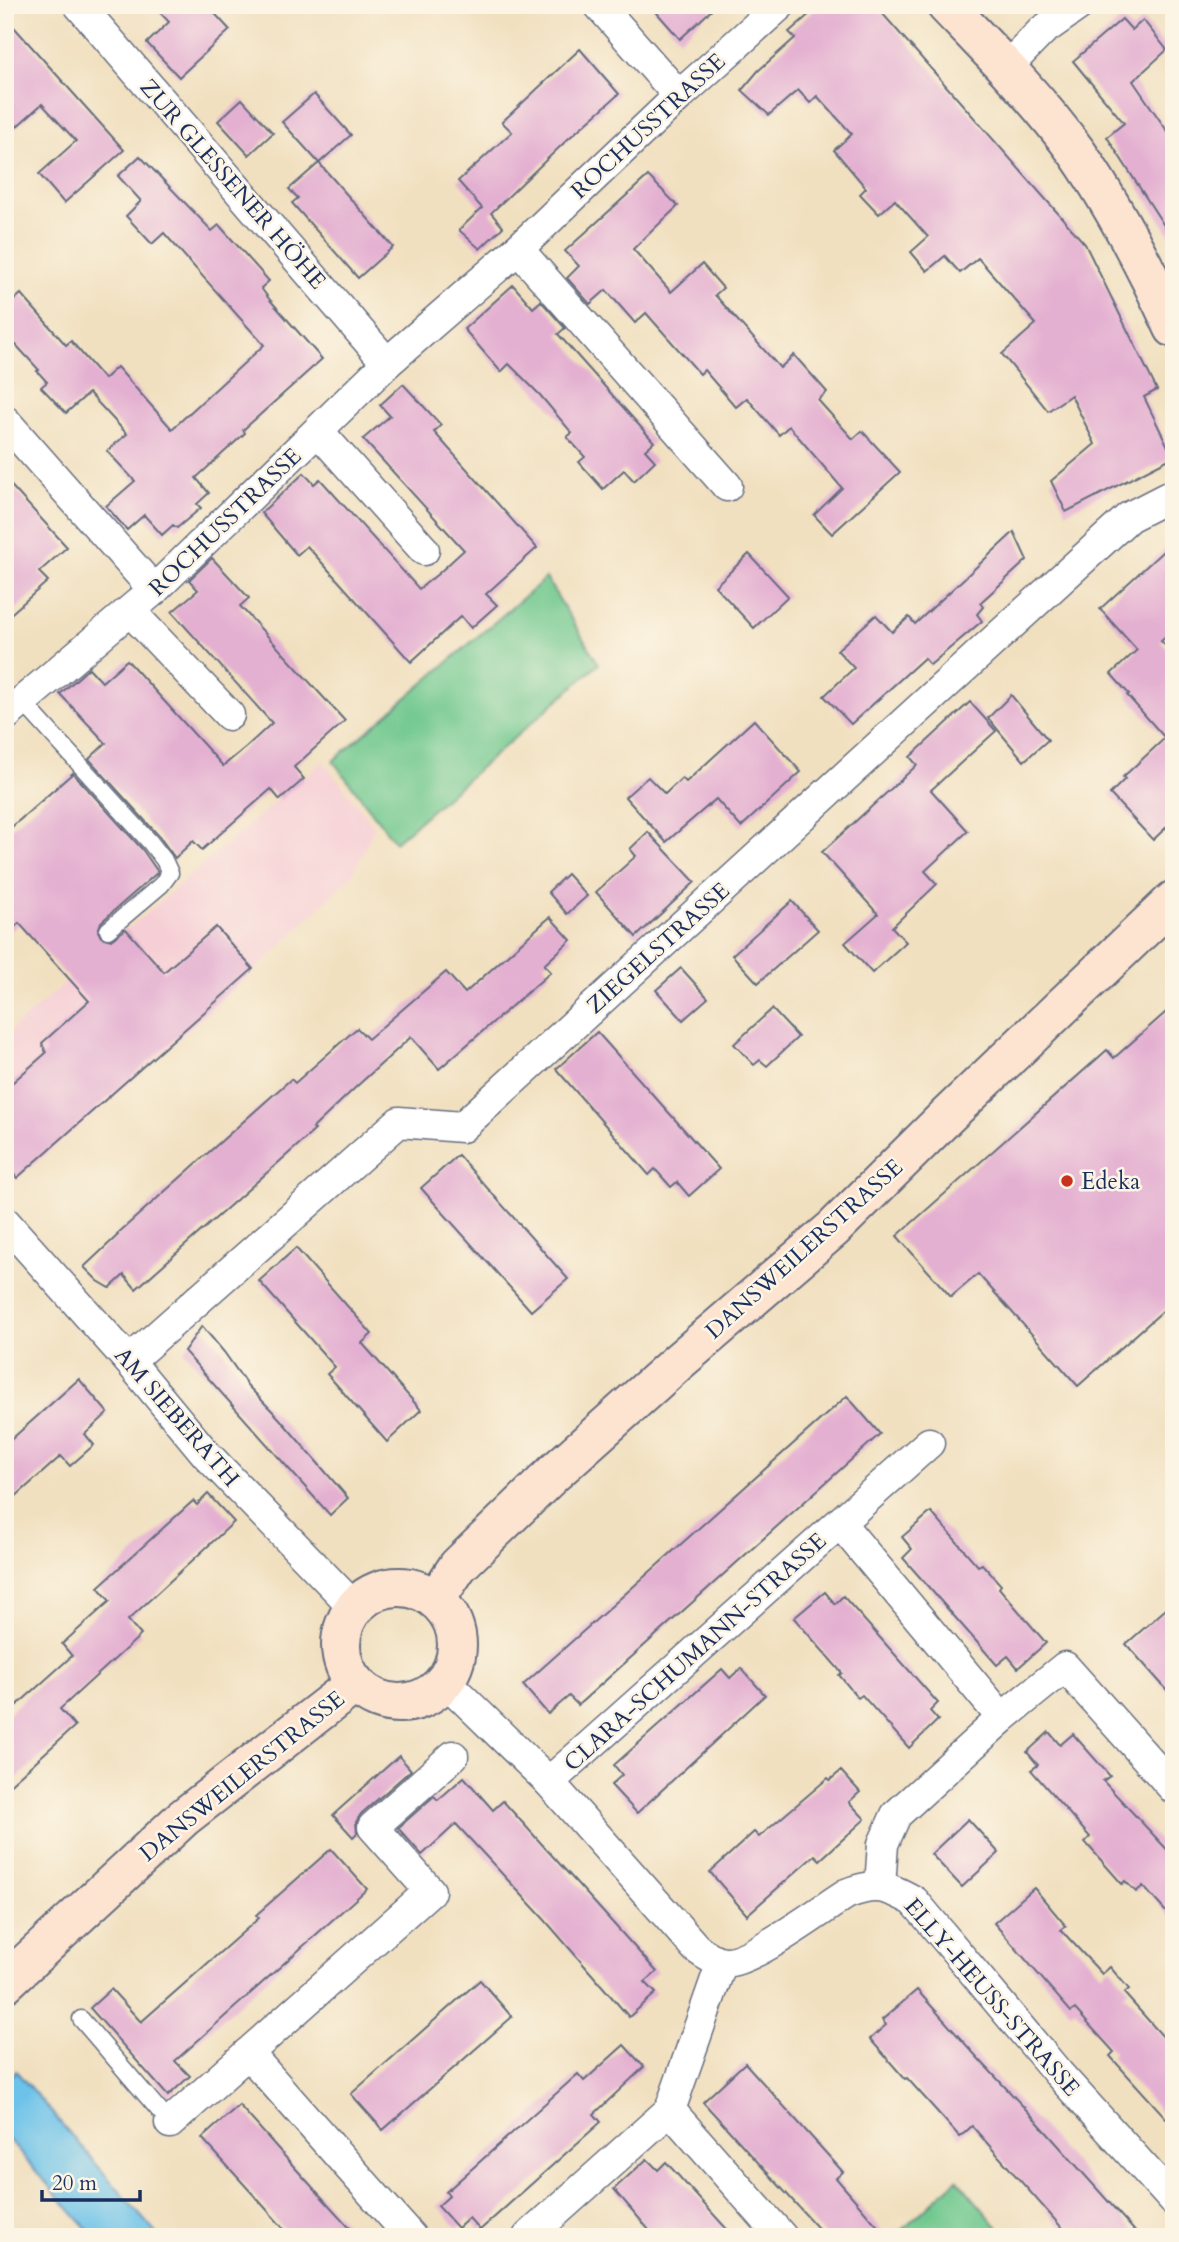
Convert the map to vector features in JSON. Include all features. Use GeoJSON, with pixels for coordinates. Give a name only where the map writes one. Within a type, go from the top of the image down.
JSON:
{"type":"FeatureCollection","features":[{"type":"Feature","properties":{"kind":"main road"},"geometry":{"type":"LineString","coordinates":[[947,5],[1007,67],[1077,153],[1141,258],[1174,328]]}},
{"type":"Feature","properties":{"kind":"main road","name":"DANSWEILERSTRASSE"},"geometry":{"type":"LineString","coordinates":[[436,1599],[458,1566],[554,1473],[833,1229],[948,1115],[1174,900]]}},
{"type":"Feature","properties":{"kind":"main road"},"geometry":{"type":"LineString","coordinates":[[354,1607],[368,1595],[384,1588],[402,1586],[420,1590],[436,1599],[448,1612],[458,1647],[454,1665],[445,1681]]}},
{"type":"Feature","properties":{"kind":"main road","name":"DANSWEILERSTRASSE"},"geometry":{"type":"LineString","coordinates":[[354,1607],[341,1637],[341,1654],[346,1670],[355,1684],[384,1701],[401,1703],[433,1693],[445,1681]]}},
{"type":"Feature","properties":{"kind":"main road","name":"DANSWEILERSTRASSE"},"geometry":{"type":"LineString","coordinates":[[5,1983],[183,1818],[355,1684]]}},
{"type":"Feature","properties":{"kind":"street","name":"ZUR GLESSENER HÖHE"},"geometry":{"type":"LineString","coordinates":[[79,5],[387,363]]}},
{"type":"Feature","properties":{"kind":"street"},"geometry":{"type":"LineString","coordinates":[[599,5],[679,96]]}},
{"type":"Feature","properties":{"kind":"street","name":"ROCHUSSTRASSE"},"geometry":{"type":"LineString","coordinates":[[14,709],[131,612],[387,363],[518,249],[679,96],[780,5]]}},
{"type":"Feature","properties":{"kind":"street"},"geometry":{"type":"LineString","coordinates":[[1007,67],[1042,31],[1079,5]]}},
{"type":"Feature","properties":{"kind":"street"},"geometry":{"type":"LineString","coordinates":[[518,249],[727,486]]}},
{"type":"Feature","properties":{"kind":"street"},"geometry":{"type":"LineString","coordinates":[[5,421],[154,590]]}},
{"type":"Feature","properties":{"kind":"street","name":"ROCHUSSTRASSE"},"geometry":{"type":"LineString","coordinates":[[318,431],[424,550]]}},
{"type":"Feature","properties":{"kind":"street","name":"ZIEGELSTRASSE"},"geometry":{"type":"LineString","coordinates":[[129,1361],[399,1122],[462,1127],[1129,517],[1174,494]]}},
{"type":"Feature","properties":{"kind":"street","name":"ROCHUSSTRASSE"},"geometry":{"type":"LineString","coordinates":[[131,612],[229,715]]}},
{"type":"Feature","properties":{"kind":"street","name":"AM SIEBERATH"},"geometry":{"type":"LineString","coordinates":[[5,1223],[129,1361],[206,1454],[354,1607]]}},
{"type":"Feature","properties":{"kind":"street","name":"CLARA-SCHUMANN-STRASSE"},"geometry":{"type":"LineString","coordinates":[[550,1782],[929,1443]]}},
{"type":"Feature","properties":{"kind":"street","name":"CLARA-SCHUMANN-STRASSE"},"geometry":{"type":"LineString","coordinates":[[840,1523],[1002,1718]]}},
{"type":"Feature","properties":{"kind":"street"},"geometry":{"type":"LineString","coordinates":[[880,1886],[883,1844],[896,1815],[1002,1718],[1065,1667],[1174,1789]]}},
{"type":"Feature","properties":{"kind":"street"},"geometry":{"type":"LineString","coordinates":[[445,1681],[550,1782],[696,1948],[722,1962],[670,2110],[528,2237]]}},
{"type":"Feature","properties":{"kind":"street"},"geometry":{"type":"LineString","coordinates":[[170,2123],[430,1891],[373,1827],[453,1756]]}},
{"type":"Feature","properties":{"kind":"street","name":"ELLY-HEUSS-STRASSE"},"geometry":{"type":"LineString","coordinates":[[722,1962],[744,1958],[846,1894],[862,1888],[880,1886],[914,1901],[1058,2073],[1174,2201]]}},
{"type":"Feature","properties":{"kind":"street"},"geometry":{"type":"LineString","coordinates":[[248,2053],[411,2237]]}},
{"type":"Feature","properties":{"kind":"street"},"geometry":{"type":"LineString","coordinates":[[670,2110],[782,2237]]}},
{"type":"Feature","properties":{"kind":"lane"},"geometry":{"type":"LineString","coordinates":[[14,709],[150,842],[170,873],[161,885],[108,930]]}},
{"type":"Feature","properties":{"kind":"lane"},"geometry":{"type":"LineString","coordinates":[[81,2020],[170,2123]]}},
{"type":"Feature","properties":{"kind":"shaded area"},"geometry":{"type":"Polygon","coordinates":[[[323,761],[375,827],[352,875],[257,969],[97,1112],[9,1186],[5,1182],[5,1035],[323,761]]]}},
{"type":"Feature","properties":{"kind":"green space"},"geometry":{"type":"Polygon","coordinates":[[[546,578],[599,664],[395,842],[333,761],[546,578]]]}},
{"type":"Feature","properties":{"kind":"green space"},"geometry":{"type":"Polygon","coordinates":[[[957,2179],[1006,2237],[895,2237],[957,2179]]]}},
{"type":"Feature","properties":{"kind":"water"},"geometry":{"type":"Polygon","coordinates":[[[16,2071],[159,2237],[94,2237],[5,2136],[5,2081],[16,2071]]]}},
{"type":"Feature","properties":{"kind":"building"},"geometry":{"type":"Polygon","coordinates":[[[153,5],[207,5],[230,30],[179,77],[147,43],[169,22],[153,5]]]}},
{"type":"Feature","properties":{"kind":"building"},"geometry":{"type":"Polygon","coordinates":[[[650,5],[717,5],[680,39],[650,5]]]}},
{"type":"Feature","properties":{"kind":"building"},"geometry":{"type":"Polygon","coordinates":[[[820,5],[875,5],[1085,244],[1157,390],[1144,397],[1173,457],[1066,512],[1051,481],[1095,444],[1071,395],[1048,411],[1002,354],[1036,324],[978,258],[960,273],[945,256],[927,271],[911,252],[928,237],[895,200],[879,214],[860,194],[866,188],[834,150],[852,134],[817,96],[810,103],[798,90],[769,115],[742,90],[758,71],[795,38],[789,32],[820,5]]]}},
{"type":"Feature","properties":{"kind":"building"},"geometry":{"type":"Polygon","coordinates":[[[5,17],[124,150],[64,203],[39,174],[76,141],[42,104],[5,137],[5,17]]]}},
{"type":"Feature","properties":{"kind":"building"},"geometry":{"type":"Polygon","coordinates":[[[1122,19],[1132,30],[1143,20],[1167,50],[1133,81],[1174,141],[1174,241],[1107,137],[1124,123],[1073,61],[1122,19]]]}},
{"type":"Feature","properties":{"kind":"building"},"geometry":{"type":"Polygon","coordinates":[[[580,49],[619,94],[491,213],[503,227],[480,249],[459,230],[482,208],[458,181],[512,132],[502,122],[580,49]]]}},
{"type":"Feature","properties":{"kind":"building"},"geometry":{"type":"Polygon","coordinates":[[[314,94],[351,135],[319,163],[282,122],[314,94]]]}},
{"type":"Feature","properties":{"kind":"building"},"geometry":{"type":"Polygon","coordinates":[[[242,99],[273,133],[249,155],[218,121],[242,99]]]}},
{"type":"Feature","properties":{"kind":"building"},"geometry":{"type":"Polygon","coordinates":[[[140,156],[212,231],[219,225],[269,281],[261,288],[322,359],[243,430],[245,433],[196,478],[209,493],[197,504],[201,508],[177,528],[173,525],[162,535],[144,515],[127,530],[106,506],[135,481],[107,451],[127,434],[89,393],[66,413],[41,387],[47,382],[37,371],[39,370],[5,333],[5,308],[21,294],[66,345],[71,341],[104,379],[117,367],[172,429],[264,345],[164,233],[152,244],[126,216],[141,201],[118,176],[140,156]]]}},
{"type":"Feature","properties":{"kind":"building"},"geometry":{"type":"Polygon","coordinates":[[[319,163],[393,247],[358,278],[292,203],[298,198],[289,189],[319,163]]]}},
{"type":"Feature","properties":{"kind":"building"},"geometry":{"type":"Polygon","coordinates":[[[648,176],[678,206],[633,249],[671,292],[702,264],[723,288],[715,295],[780,368],[794,355],[827,392],[818,400],[853,439],[862,431],[900,472],[832,534],[814,515],[842,488],[789,426],[779,435],[747,398],[736,407],[704,370],[700,374],[646,313],[635,323],[606,290],[590,304],[567,278],[579,266],[565,251],[648,176]]]}},
{"type":"Feature","properties":{"kind":"building"},"geometry":{"type":"Polygon","coordinates":[[[513,285],[533,308],[541,301],[565,328],[558,334],[654,442],[645,450],[655,461],[634,481],[624,470],[603,489],[579,462],[585,457],[567,437],[572,433],[540,395],[509,364],[501,372],[464,329],[513,285]]]}},
{"type":"Feature","properties":{"kind":"building"},"geometry":{"type":"Polygon","coordinates":[[[403,384],[441,425],[434,432],[537,548],[486,594],[497,605],[471,628],[461,616],[411,662],[307,546],[297,555],[261,513],[304,473],[314,484],[320,479],[419,589],[439,573],[464,550],[363,439],[390,416],[380,405],[403,384]]]}},
{"type":"Feature","properties":{"kind":"building"},"geometry":{"type":"Polygon","coordinates":[[[5,479],[67,547],[39,572],[48,581],[5,619],[5,479]]]}},
{"type":"Feature","properties":{"kind":"building"},"geometry":{"type":"Polygon","coordinates":[[[1014,532],[1027,560],[980,603],[983,607],[977,614],[982,621],[930,665],[924,658],[851,724],[824,696],[854,668],[837,650],[876,615],[892,632],[909,617],[915,624],[1014,532]]]}},
{"type":"Feature","properties":{"kind":"building"},"geometry":{"type":"Polygon","coordinates":[[[1174,541],[1174,630],[1161,641],[1174,655],[1174,820],[1153,840],[1110,794],[1125,779],[1123,777],[1165,738],[1111,674],[1137,650],[1100,609],[1174,541]]]}},
{"type":"Feature","properties":{"kind":"building"},"geometry":{"type":"Polygon","coordinates":[[[749,554],[788,596],[754,628],[715,586],[749,554]]]}},
{"type":"Feature","properties":{"kind":"building"},"geometry":{"type":"Polygon","coordinates":[[[212,558],[249,598],[240,606],[345,721],[294,767],[304,779],[280,800],[271,789],[202,850],[193,841],[175,858],[158,835],[89,759],[106,743],[60,694],[89,668],[102,682],[127,660],[223,766],[246,747],[272,723],[172,612],[198,590],[189,580],[212,558]]]}},
{"type":"Feature","properties":{"kind":"building"},"geometry":{"type":"Polygon","coordinates":[[[1011,695],[1048,740],[1024,761],[988,718],[1011,695]]]}},
{"type":"Feature","properties":{"kind":"building"},"geometry":{"type":"Polygon","coordinates":[[[970,702],[996,731],[931,790],[968,831],[925,871],[937,884],[892,927],[906,942],[872,973],[845,943],[878,914],[822,852],[917,765],[910,757],[970,702]]]}},
{"type":"Feature","properties":{"kind":"building"},"geometry":{"type":"Polygon","coordinates":[[[754,720],[801,772],[741,827],[716,799],[666,842],[625,797],[648,777],[665,794],[682,778],[686,782],[754,720]]]}},
{"type":"Feature","properties":{"kind":"building"},"geometry":{"type":"Polygon","coordinates":[[[73,773],[142,849],[158,872],[101,922],[98,931],[101,937],[111,940],[126,929],[164,972],[216,927],[253,969],[17,1178],[5,1165],[5,1089],[46,1053],[42,1043],[89,1001],[19,923],[5,936],[5,833],[73,773]]]}},
{"type":"Feature","properties":{"kind":"building"},"geometry":{"type":"Polygon","coordinates":[[[648,832],[695,882],[636,937],[596,892],[636,856],[630,849],[648,832]]]}},
{"type":"Feature","properties":{"kind":"building"},"geometry":{"type":"Polygon","coordinates":[[[567,874],[587,896],[567,914],[548,892],[567,874]]]}},
{"type":"Feature","properties":{"kind":"building"},"geometry":{"type":"Polygon","coordinates":[[[792,901],[818,930],[758,983],[732,955],[792,901]]]}},
{"type":"Feature","properties":{"kind":"building"},"geometry":{"type":"Polygon","coordinates":[[[550,917],[571,940],[544,965],[551,972],[439,1069],[411,1037],[313,1128],[315,1130],[136,1289],[124,1275],[110,1288],[84,1267],[117,1234],[291,1079],[295,1083],[357,1028],[368,1039],[446,972],[465,993],[550,917]]]}},
{"type":"Feature","properties":{"kind":"building"},"geometry":{"type":"Polygon","coordinates":[[[681,968],[708,998],[683,1020],[656,990],[681,968]]]}},
{"type":"Feature","properties":{"kind":"building","name":"Edeka"},"geometry":{"type":"Polygon","coordinates":[[[1174,1005],[1174,1301],[1078,1386],[978,1274],[951,1297],[897,1236],[1107,1050],[1114,1058],[1174,1005]]]}},
{"type":"Feature","properties":{"kind":"building"},"geometry":{"type":"Polygon","coordinates":[[[772,1009],[798,1037],[767,1066],[760,1060],[754,1065],[734,1044],[772,1009]]]}},
{"type":"Feature","properties":{"kind":"building"},"geometry":{"type":"Polygon","coordinates":[[[597,1032],[719,1169],[689,1196],[677,1182],[671,1187],[655,1169],[649,1175],[556,1069],[597,1032]]]}},
{"type":"Feature","properties":{"kind":"building"},"geometry":{"type":"Polygon","coordinates":[[[458,1155],[568,1279],[531,1311],[421,1188],[458,1155]]]}},
{"type":"Feature","properties":{"kind":"building"},"geometry":{"type":"Polygon","coordinates":[[[296,1248],[372,1334],[362,1343],[421,1410],[387,1442],[327,1374],[335,1367],[259,1281],[296,1248]]]}},
{"type":"Feature","properties":{"kind":"building"},"geometry":{"type":"Polygon","coordinates":[[[202,1326],[248,1386],[348,1498],[330,1515],[184,1351],[202,1326]]]}},
{"type":"Feature","properties":{"kind":"building"},"geometry":{"type":"Polygon","coordinates":[[[79,1379],[108,1413],[85,1434],[94,1445],[70,1466],[61,1456],[5,1506],[5,1445],[79,1379]]]}},
{"type":"Feature","properties":{"kind":"building"},"geometry":{"type":"Polygon","coordinates":[[[847,1396],[880,1434],[578,1705],[569,1696],[548,1714],[523,1685],[847,1396]]]}},
{"type":"Feature","properties":{"kind":"building"},"geometry":{"type":"Polygon","coordinates":[[[208,1494],[234,1522],[128,1620],[141,1635],[60,1709],[75,1726],[5,1789],[5,1716],[72,1656],[62,1644],[110,1601],[98,1587],[193,1501],[197,1505],[208,1494]]]}},
{"type":"Feature","properties":{"kind":"building"},"geometry":{"type":"Polygon","coordinates":[[[931,1512],[978,1566],[982,1564],[1001,1585],[999,1588],[1046,1643],[1018,1668],[1008,1656],[997,1665],[903,1558],[912,1549],[902,1537],[931,1512]]]}},
{"type":"Feature","properties":{"kind":"building"},"geometry":{"type":"Polygon","coordinates":[[[825,1592],[835,1604],[843,1596],[938,1703],[930,1711],[938,1720],[909,1748],[862,1695],[858,1698],[839,1675],[842,1673],[794,1618],[825,1592]]]}},
{"type":"Feature","properties":{"kind":"building"},"geometry":{"type":"Polygon","coordinates":[[[1174,1602],[1174,1698],[1126,1644],[1174,1602]]]}},
{"type":"Feature","properties":{"kind":"building"},"geometry":{"type":"Polygon","coordinates":[[[741,1668],[765,1695],[637,1813],[611,1785],[622,1775],[614,1765],[722,1669],[730,1678],[741,1668]]]}},
{"type":"Feature","properties":{"kind":"building"},"geometry":{"type":"Polygon","coordinates":[[[1049,1732],[1060,1745],[1073,1734],[1110,1776],[1103,1781],[1174,1857],[1174,1921],[1143,1886],[1136,1892],[1125,1881],[1122,1884],[1085,1842],[1090,1837],[1031,1770],[1038,1765],[1027,1752],[1049,1732]]]}},
{"type":"Feature","properties":{"kind":"building"},"geometry":{"type":"Polygon","coordinates":[[[399,1756],[411,1770],[361,1814],[356,1822],[357,1833],[353,1837],[333,1815],[399,1756]]]}},
{"type":"Feature","properties":{"kind":"building"},"geometry":{"type":"Polygon","coordinates":[[[841,1771],[860,1792],[849,1802],[865,1819],[820,1860],[815,1855],[747,1915],[710,1872],[754,1832],[759,1837],[828,1778],[830,1780],[841,1771]]]}},
{"type":"Feature","properties":{"kind":"building"},"geometry":{"type":"Polygon","coordinates":[[[464,1777],[493,1810],[503,1801],[657,1972],[645,1982],[656,1993],[629,2017],[544,1919],[456,1824],[422,1855],[398,1828],[434,1796],[438,1800],[464,1777]]]}},
{"type":"Feature","properties":{"kind":"building"},"geometry":{"type":"Polygon","coordinates":[[[968,1819],[999,1853],[962,1887],[931,1854],[968,1819]]]}},
{"type":"Feature","properties":{"kind":"building"},"geometry":{"type":"Polygon","coordinates":[[[331,1849],[367,1889],[175,2061],[190,2076],[168,2096],[90,2008],[111,1989],[141,2022],[259,1918],[256,1915],[331,1849]]]}},
{"type":"Feature","properties":{"kind":"building"},"geometry":{"type":"Polygon","coordinates":[[[1034,1888],[1066,1926],[1061,1930],[1102,1974],[1110,1967],[1129,1989],[1124,1993],[1174,2049],[1174,2127],[1110,2056],[1114,2052],[1075,2009],[1071,2012],[994,1923],[1034,1888]]]}},
{"type":"Feature","properties":{"kind":"building"},"geometry":{"type":"Polygon","coordinates":[[[480,1980],[512,2017],[383,2130],[351,2094],[480,1980]]]}},
{"type":"Feature","properties":{"kind":"building"},"geometry":{"type":"Polygon","coordinates":[[[917,1990],[1140,2237],[1070,2237],[972,2126],[960,2137],[907,2078],[905,2079],[870,2039],[886,2025],[882,2020],[917,1990]]]}},
{"type":"Feature","properties":{"kind":"building"},"geometry":{"type":"Polygon","coordinates":[[[624,2045],[644,2067],[594,2114],[601,2122],[480,2230],[469,2218],[458,2228],[438,2206],[449,2196],[446,2192],[578,2074],[584,2081],[624,2045]]]}},
{"type":"Feature","properties":{"kind":"building"},"geometry":{"type":"Polygon","coordinates":[[[745,2063],[843,2172],[836,2178],[887,2237],[826,2237],[703,2102],[745,2063]]]}},
{"type":"Feature","properties":{"kind":"building"},"geometry":{"type":"Polygon","coordinates":[[[239,2105],[358,2237],[291,2237],[202,2138],[239,2105]]]}},
{"type":"Feature","properties":{"kind":"building"},"geometry":{"type":"Polygon","coordinates":[[[647,2159],[658,2170],[666,2162],[734,2237],[655,2237],[614,2189],[647,2159]]]}},
{"type":"Feature","properties":{"kind":"place","name":"Edeka"},"geometry":{"type":"Point","coordinates":[1067,1181]}}]}
